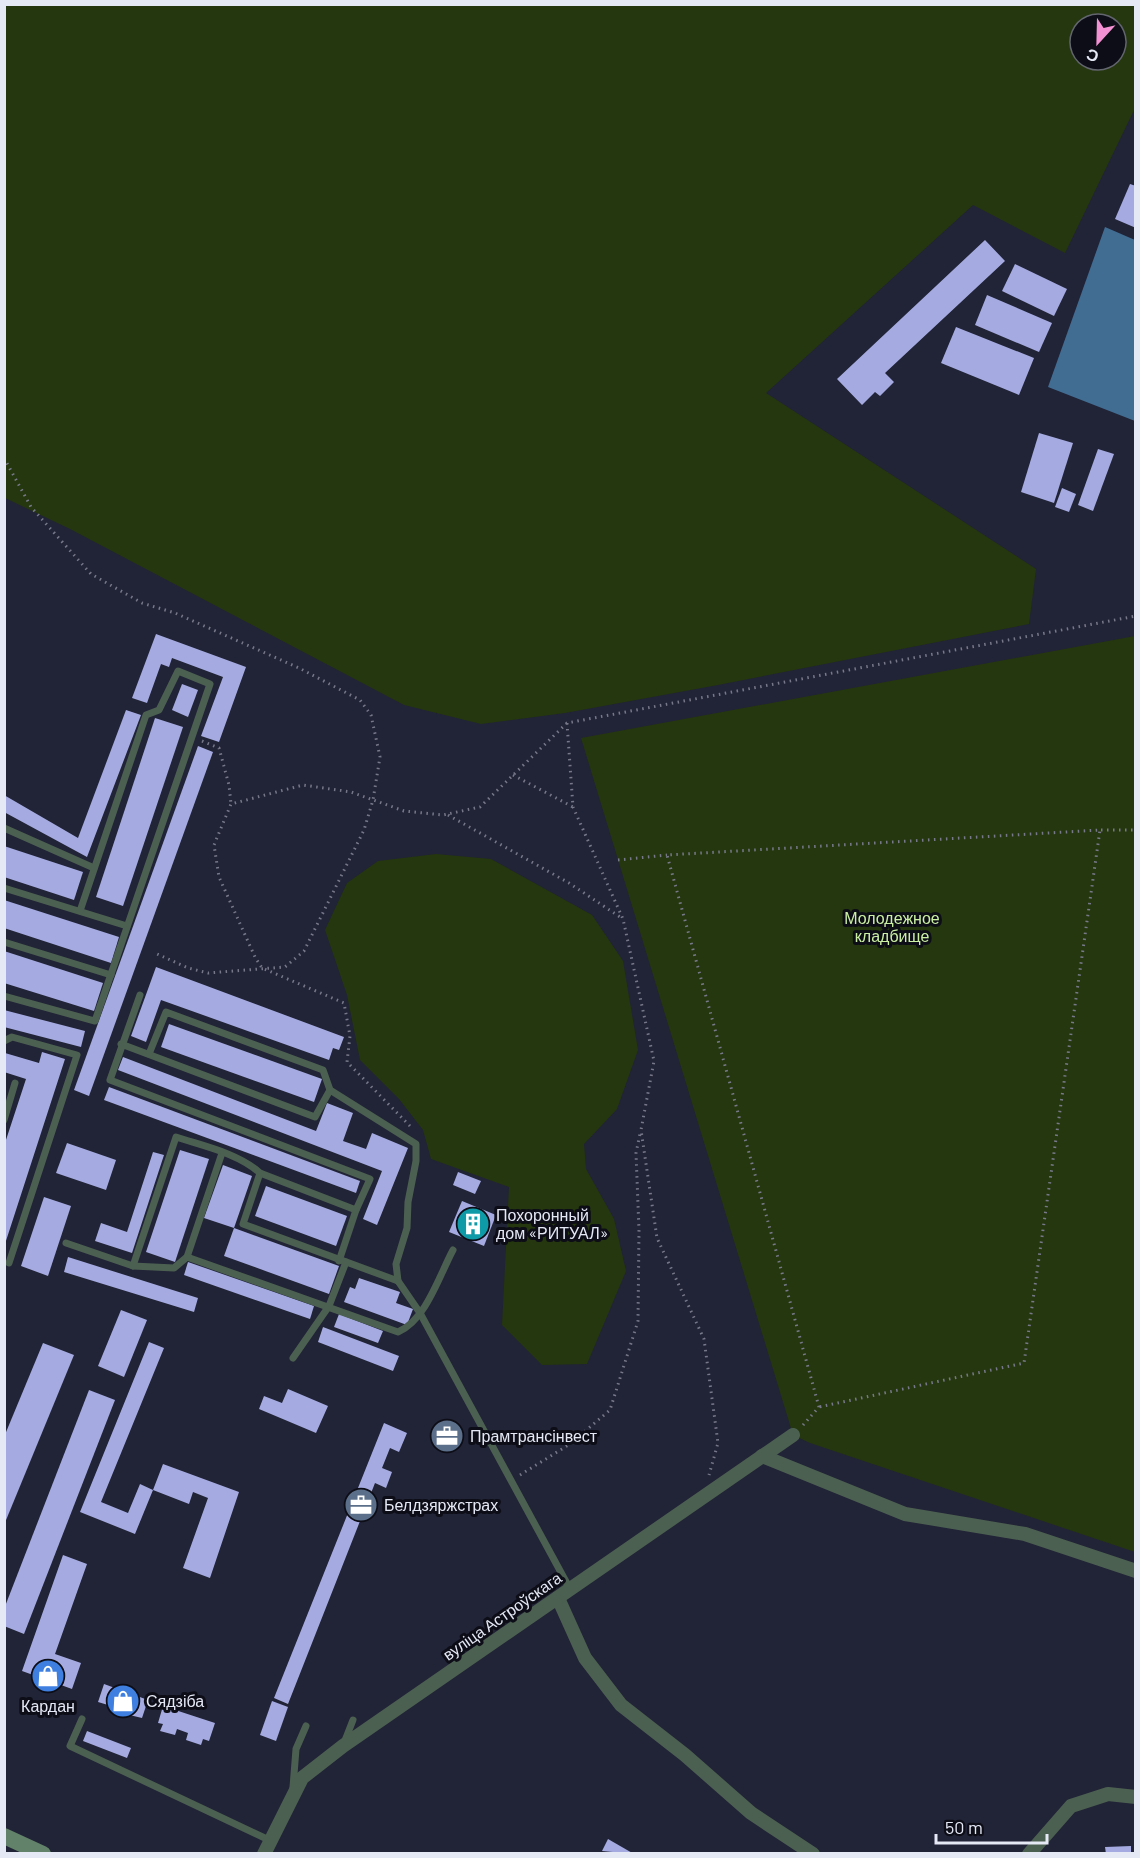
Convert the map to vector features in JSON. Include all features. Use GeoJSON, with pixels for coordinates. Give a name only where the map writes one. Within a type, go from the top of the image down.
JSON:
{"type":"FeatureCollection","features":[{"type":"Feature","properties":{"kind":"main road"},"geometry":{"type":"LineString","coordinates":[[4,1836],[42,1854]]}},
{"type":"Feature","properties":{"kind":"street","name":"вуліца Астроўскага"},"geometry":{"type":"LineString","coordinates":[[267,1847],[302,1778],[343,1746],[793,1435]]}},
{"type":"Feature","properties":{"kind":"street"},"geometry":{"type":"LineString","coordinates":[[762,1456],[905,1514],[1025,1534],[1136,1571]]}},
{"type":"Feature","properties":{"kind":"street"},"geometry":{"type":"LineString","coordinates":[[558,1598],[585,1658],[621,1705],[685,1755],[750,1814],[813,1854]]}},
{"type":"Feature","properties":{"kind":"street"},"geometry":{"type":"LineString","coordinates":[[1029,1854],[1071,1806],[1108,1794],[1136,1797]]}},
{"type":"Feature","properties":{"kind":"lane"},"geometry":{"type":"LineString","coordinates":[[4,996],[95,1021],[210,684],[178,671],[159,710],[146,715],[80,911]]}},
{"type":"Feature","properties":{"kind":"lane"},"geometry":{"type":"LineString","coordinates":[[4,828],[94,868]]}},
{"type":"Feature","properties":{"kind":"lane"},"geometry":{"type":"LineString","coordinates":[[4,888],[127,927]]}},
{"type":"Feature","properties":{"kind":"lane"},"geometry":{"type":"LineString","coordinates":[[4,942],[111,975]]}},
{"type":"Feature","properties":{"kind":"lane"},"geometry":{"type":"LineString","coordinates":[[140,995],[110,1080],[370,1179],[356,1210],[329,1306],[293,1358]]}},
{"type":"Feature","properties":{"kind":"lane"},"geometry":{"type":"LineString","coordinates":[[149,1054],[166,1012],[324,1070],[330,1090],[416,1144],[416,1161],[408,1202],[407,1228],[396,1264],[398,1281],[420,1313],[570,1589]]}},
{"type":"Feature","properties":{"kind":"lane"},"geometry":{"type":"LineString","coordinates":[[4,1041],[12,1037],[76,1055],[9,1263]]}},
{"type":"Feature","properties":{"kind":"lane"},"geometry":{"type":"LineString","coordinates":[[121,1044],[315,1117],[330,1090]]}},
{"type":"Feature","properties":{"kind":"lane"},"geometry":{"type":"LineString","coordinates":[[4,1120],[15,1083]]}},
{"type":"Feature","properties":{"kind":"lane"},"geometry":{"type":"LineString","coordinates":[[133,1266],[176,1137],[222,1153],[251,1165],[260,1173],[356,1210]]}},
{"type":"Feature","properties":{"kind":"lane"},"geometry":{"type":"LineString","coordinates":[[66,1243],[133,1266],[174,1268],[187,1257],[222,1153]]}},
{"type":"Feature","properties":{"kind":"lane"},"geometry":{"type":"LineString","coordinates":[[260,1173],[243,1224],[398,1281]]}},
{"type":"Feature","properties":{"kind":"lane"},"geometry":{"type":"LineString","coordinates":[[187,1257],[398,1332],[409,1328],[420,1313],[453,1250]]}},
{"type":"Feature","properties":{"kind":"lane"},"geometry":{"type":"LineString","coordinates":[[82,1719],[70,1746],[267,1847]]}},
{"type":"Feature","properties":{"kind":"lane"},"geometry":{"type":"LineString","coordinates":[[343,1746],[353,1720]]}},
{"type":"Feature","properties":{"kind":"lane"},"geometry":{"type":"LineString","coordinates":[[293,1795],[296,1749],[306,1726]]}},
{"type":"Feature","properties":{"kind":"path"},"geometry":{"type":"LineString","coordinates":[[4,458],[31,507],[91,574],[142,603],[175,613],[299,668],[360,700],[371,715],[380,757],[373,800],[364,830],[304,951],[285,967],[208,973],[188,968],[155,953]]}},
{"type":"Feature","properties":{"kind":"path"},"geometry":{"type":"LineString","coordinates":[[231,804],[303,785],[351,792],[404,811],[447,814],[480,807],[567,723],[1136,616]]}},
{"type":"Feature","properties":{"kind":"path"},"geometry":{"type":"LineString","coordinates":[[510,1480],[570,1444],[610,1410],[638,1321],[639,1230],[636,1153],[654,1061],[623,919],[573,807],[567,723]]}},
{"type":"Feature","properties":{"kind":"path"},"geometry":{"type":"LineString","coordinates":[[192,737],[219,748],[229,785],[231,804],[214,845],[219,877],[262,968],[344,1003],[350,1036],[347,1062],[416,1132],[416,1144]]}},
{"type":"Feature","properties":{"kind":"path"},"geometry":{"type":"LineString","coordinates":[[513,775],[573,807]]}},
{"type":"Feature","properties":{"kind":"path"},"geometry":{"type":"LineString","coordinates":[[447,814],[569,883],[623,919]]}},
{"type":"Feature","properties":{"kind":"path"},"geometry":{"type":"LineString","coordinates":[[618,860],[667,855],[1100,830],[1136,830]]}},
{"type":"Feature","properties":{"kind":"path"},"geometry":{"type":"LineString","coordinates":[[793,1435],[819,1407],[1024,1363],[1100,830]]}},
{"type":"Feature","properties":{"kind":"path"},"geometry":{"type":"LineString","coordinates":[[667,855],[819,1407]]}},
{"type":"Feature","properties":{"kind":"path"},"geometry":{"type":"LineString","coordinates":[[641,1130],[657,1238],[704,1339],[718,1443],[703,1497]]}},
{"type":"Feature","properties":{"kind":"green space"},"geometry":{"type":"Polygon","coordinates":[[[5,4],[1135,5],[1135,108],[1065,253],[973,205],[766,393],[1036,569],[1029,624],[565,713],[481,724],[404,705],[70,529],[5,498],[5,4]]]}},
{"type":"Feature","properties":{"kind":"green space","name":"Молодежное кладбище"},"geometry":{"type":"Polygon","coordinates":[[[1135,636],[1135,1552],[810,1443],[793,1435],[581,738],[1135,636]]]}},
{"type":"Feature","properties":{"kind":"green space"},"geometry":{"type":"Polygon","coordinates":[[[436,854],[491,859],[592,915],[623,961],[638,1050],[617,1109],[584,1144],[586,1169],[614,1219],[626,1271],[587,1364],[542,1365],[502,1325],[509,1187],[431,1159],[423,1130],[399,1099],[360,1060],[347,995],[325,930],[347,883],[378,861],[436,854]]]}},
{"type":"Feature","properties":{"kind":"water"},"geometry":{"type":"Polygon","coordinates":[[[1105,227],[1135,240],[1135,421],[1048,387],[1105,227]]]}},
{"type":"Feature","properties":{"kind":"building"},"geometry":{"type":"Polygon","coordinates":[[[1130,184],[1136,186],[1136,228],[1115,219],[1130,184]]]}},
{"type":"Feature","properties":{"kind":"building"},"geometry":{"type":"Polygon","coordinates":[[[985,240],[1005,261],[885,373],[894,382],[880,396],[875,392],[862,405],[837,379],[985,240]]]}},
{"type":"Feature","properties":{"kind":"building"},"geometry":{"type":"Polygon","coordinates":[[[1015,264],[1067,289],[1054,316],[1002,291],[1015,264]]]}},
{"type":"Feature","properties":{"kind":"building"},"geometry":{"type":"Polygon","coordinates":[[[987,295],[1052,323],[1039,352],[975,325],[987,295]]]}},
{"type":"Feature","properties":{"kind":"building"},"geometry":{"type":"Polygon","coordinates":[[[956,327],[1034,358],[1019,395],[941,363],[956,327]]]}},
{"type":"Feature","properties":{"kind":"building"},"geometry":{"type":"Polygon","coordinates":[[[1039,433],[1073,443],[1054,503],[1021,492],[1039,433]]]}},
{"type":"Feature","properties":{"kind":"building"},"geometry":{"type":"Polygon","coordinates":[[[1098,449],[1114,454],[1093,511],[1078,505],[1098,449]]]}},
{"type":"Feature","properties":{"kind":"building"},"geometry":{"type":"Polygon","coordinates":[[[1062,488],[1076,494],[1069,512],[1055,507],[1062,488]]]}},
{"type":"Feature","properties":{"kind":"building"},"geometry":{"type":"Polygon","coordinates":[[[156,634],[246,667],[219,742],[201,736],[223,677],[172,658],[169,667],[161,664],[147,703],[132,698],[156,634]]]}},
{"type":"Feature","properties":{"kind":"building"},"geometry":{"type":"Polygon","coordinates":[[[182,684],[198,690],[188,717],[172,710],[182,684]]]}},
{"type":"Feature","properties":{"kind":"building"},"geometry":{"type":"Polygon","coordinates":[[[126,710],[141,715],[87,857],[4,812],[4,795],[78,838],[126,710]]]}},
{"type":"Feature","properties":{"kind":"building"},"geometry":{"type":"Polygon","coordinates":[[[155,718],[183,727],[123,906],[96,897],[155,718]]]}},
{"type":"Feature","properties":{"kind":"building"},"geometry":{"type":"Polygon","coordinates":[[[198,746],[213,752],[89,1096],[74,1090],[198,746]]]}},
{"type":"Feature","properties":{"kind":"building"},"geometry":{"type":"Polygon","coordinates":[[[4,846],[83,872],[74,900],[4,877],[4,846]]]}},
{"type":"Feature","properties":{"kind":"building"},"geometry":{"type":"Polygon","coordinates":[[[4,900],[119,937],[111,963],[4,928],[4,900]]]}},
{"type":"Feature","properties":{"kind":"building"},"geometry":{"type":"Polygon","coordinates":[[[4,951],[103,983],[94,1011],[4,983],[4,951]]]}},
{"type":"Feature","properties":{"kind":"building"},"geometry":{"type":"Polygon","coordinates":[[[156,967],[344,1037],[339,1050],[333,1048],[329,1060],[161,1000],[146,1042],[131,1036],[156,967]]]}},
{"type":"Feature","properties":{"kind":"building"},"geometry":{"type":"Polygon","coordinates":[[[4,1010],[85,1031],[81,1047],[4,1027],[4,1010]]]}},
{"type":"Feature","properties":{"kind":"building"},"geometry":{"type":"Polygon","coordinates":[[[169,1024],[322,1079],[314,1102],[161,1047],[169,1024]]]}},
{"type":"Feature","properties":{"kind":"building"},"geometry":{"type":"Polygon","coordinates":[[[42,1052],[65,1059],[4,1247],[4,1146],[26,1079],[4,1072],[4,1056],[5,1053],[39,1063],[42,1052]]]}},
{"type":"Feature","properties":{"kind":"building"},"geometry":{"type":"Polygon","coordinates":[[[123,1057],[316,1131],[327,1103],[353,1113],[343,1141],[366,1149],[372,1133],[408,1148],[377,1225],[363,1219],[382,1171],[118,1070],[123,1057]]]}},
{"type":"Feature","properties":{"kind":"building"},"geometry":{"type":"Polygon","coordinates":[[[109,1087],[360,1181],[356,1193],[104,1100],[109,1087]]]}},
{"type":"Feature","properties":{"kind":"building"},"geometry":{"type":"Polygon","coordinates":[[[67,1143],[116,1160],[106,1190],[56,1173],[67,1143]]]}},
{"type":"Feature","properties":{"kind":"building"},"geometry":{"type":"Polygon","coordinates":[[[180,1150],[209,1159],[175,1262],[146,1252],[180,1150]]]}},
{"type":"Feature","properties":{"kind":"building"},"geometry":{"type":"Polygon","coordinates":[[[153,1152],[164,1155],[132,1253],[95,1241],[101,1223],[127,1232],[153,1152]]]}},
{"type":"Feature","properties":{"kind":"building"},"geometry":{"type":"Polygon","coordinates":[[[223,1165],[252,1176],[234,1228],[204,1218],[223,1165]]]}},
{"type":"Feature","properties":{"kind":"building"},"geometry":{"type":"Polygon","coordinates":[[[458,1172],[481,1181],[475,1194],[453,1185],[458,1172]]]}},
{"type":"Feature","properties":{"kind":"building"},"geometry":{"type":"Polygon","coordinates":[[[266,1186],[347,1216],[336,1246],[255,1216],[266,1186]]]}},
{"type":"Feature","properties":{"kind":"building"},"geometry":{"type":"Polygon","coordinates":[[[44,1197],[71,1206],[48,1276],[21,1266],[44,1197]]]}},
{"type":"Feature","properties":{"kind":"building","name":"Похоронный дом «РИТУАЛ»"},"geometry":{"type":"Polygon","coordinates":[[[462,1201],[496,1215],[484,1246],[449,1232],[462,1201]]]}},
{"type":"Feature","properties":{"kind":"building"},"geometry":{"type":"Polygon","coordinates":[[[234,1228],[339,1266],[329,1294],[224,1256],[234,1228]]]}},
{"type":"Feature","properties":{"kind":"building"},"geometry":{"type":"Polygon","coordinates":[[[68,1257],[198,1298],[194,1312],[64,1272],[68,1257]]]}},
{"type":"Feature","properties":{"kind":"building"},"geometry":{"type":"Polygon","coordinates":[[[188,1262],[314,1306],[310,1319],[184,1275],[188,1262]]]}},
{"type":"Feature","properties":{"kind":"building"},"geometry":{"type":"Polygon","coordinates":[[[359,1278],[400,1292],[396,1303],[413,1309],[407,1325],[344,1302],[350,1287],[355,1289],[359,1278]]]}},
{"type":"Feature","properties":{"kind":"building"},"geometry":{"type":"Polygon","coordinates":[[[121,1310],[147,1320],[124,1377],[98,1366],[121,1310]]]}},
{"type":"Feature","properties":{"kind":"building"},"geometry":{"type":"Polygon","coordinates":[[[339,1314],[383,1331],[378,1343],[334,1327],[339,1314]]]}},
{"type":"Feature","properties":{"kind":"building"},"geometry":{"type":"Polygon","coordinates":[[[323,1327],[399,1356],[393,1371],[318,1342],[323,1327]]]}},
{"type":"Feature","properties":{"kind":"building"},"geometry":{"type":"Polygon","coordinates":[[[149,1342],[164,1348],[101,1502],[128,1513],[140,1484],[153,1490],[135,1534],[80,1512],[149,1342]]]}},
{"type":"Feature","properties":{"kind":"building"},"geometry":{"type":"Polygon","coordinates":[[[43,1343],[74,1355],[4,1525],[4,1437],[43,1343]]]}},
{"type":"Feature","properties":{"kind":"building"},"geometry":{"type":"Polygon","coordinates":[[[288,1389],[328,1406],[316,1433],[259,1409],[264,1396],[282,1403],[288,1389]]]}},
{"type":"Feature","properties":{"kind":"building"},"geometry":{"type":"Polygon","coordinates":[[[89,1390],[115,1400],[24,1634],[4,1626],[4,1609],[89,1390]]]}},
{"type":"Feature","properties":{"kind":"building"},"geometry":{"type":"Polygon","coordinates":[[[384,1423],[407,1433],[399,1452],[390,1448],[382,1468],[392,1472],[386,1488],[375,1483],[288,1704],[274,1698],[384,1423]]]}},
{"type":"Feature","properties":{"kind":"building"},"geometry":{"type":"Polygon","coordinates":[[[163,1464],[239,1492],[210,1578],[183,1568],[208,1498],[193,1492],[189,1504],[153,1490],[163,1464]]]}},
{"type":"Feature","properties":{"kind":"building"},"geometry":{"type":"Polygon","coordinates":[[[63,1555],[87,1564],[55,1654],[81,1663],[72,1689],[22,1671],[63,1555]]]}},
{"type":"Feature","properties":{"kind":"building","name":"Сядзіба"},"geometry":{"type":"Polygon","coordinates":[[[104,1684],[148,1700],[142,1718],[117,1712],[118,1708],[98,1702],[104,1684]]]}},
{"type":"Feature","properties":{"kind":"building"},"geometry":{"type":"Polygon","coordinates":[[[272,1701],[288,1707],[276,1741],[260,1735],[272,1701]]]}},
{"type":"Feature","properties":{"kind":"building"},"geometry":{"type":"Polygon","coordinates":[[[163,1706],[215,1723],[209,1741],[203,1739],[201,1745],[186,1740],[188,1733],[177,1729],[175,1735],[160,1731],[163,1724],[158,1723],[163,1706]]]}},
{"type":"Feature","properties":{"kind":"building"},"geometry":{"type":"Polygon","coordinates":[[[87,1731],[131,1748],[127,1758],[83,1741],[87,1731]]]}},
{"type":"Feature","properties":{"kind":"building"},"geometry":{"type":"Polygon","coordinates":[[[608,1839],[634,1854],[602,1851],[608,1839]]]}},
{"type":"Feature","properties":{"kind":"building"},"geometry":{"type":"Polygon","coordinates":[[[1131,1846],[1131,1854],[1106,1854],[1105,1847],[1131,1846]]]}},
{"type":"Feature","properties":{"kind":"place","name":"Похоронный дом «РИТУАЛ»"},"geometry":{"type":"Point","coordinates":[473,1224]}},
{"type":"Feature","properties":{"kind":"place","name":"Прамтрансінвест"},"geometry":{"type":"Point","coordinates":[447,1436]}},
{"type":"Feature","properties":{"kind":"place","name":"Белдзяржстрах"},"geometry":{"type":"Point","coordinates":[361,1505]}},
{"type":"Feature","properties":{"kind":"place","name":"Кардан"},"geometry":{"type":"Point","coordinates":[48,1676]}},
{"type":"Feature","properties":{"kind":"place","name":"Сядзіба"},"geometry":{"type":"Point","coordinates":[123,1701]}}]}
